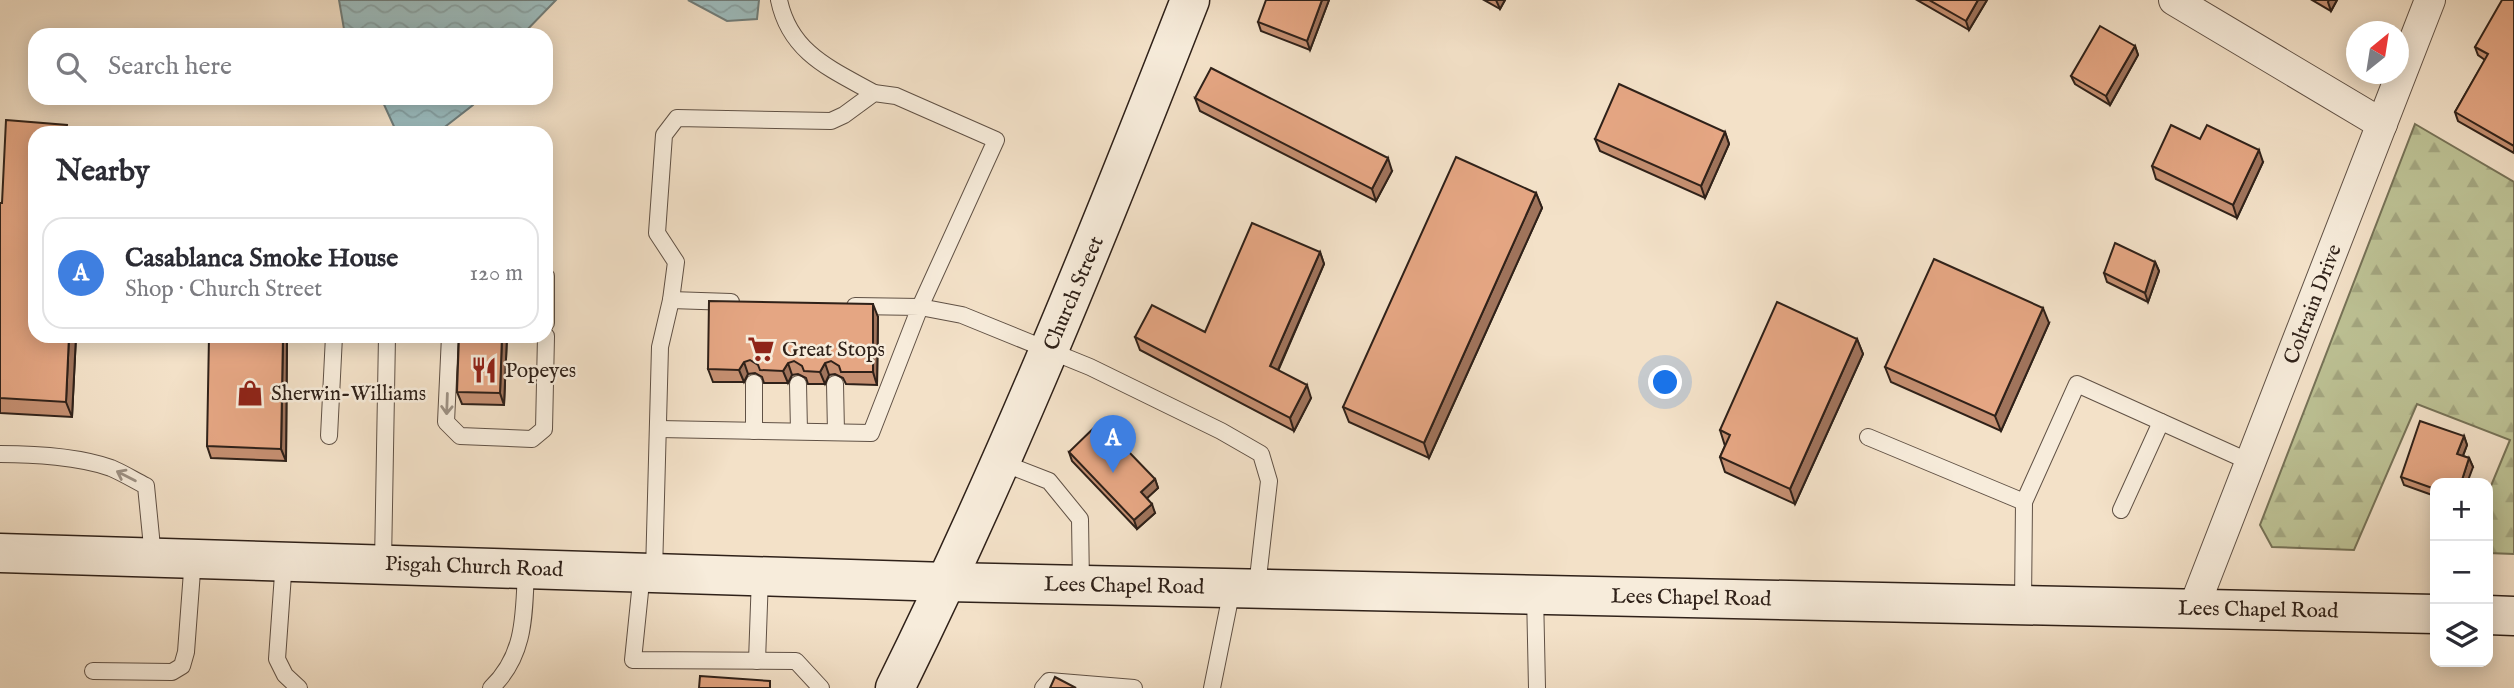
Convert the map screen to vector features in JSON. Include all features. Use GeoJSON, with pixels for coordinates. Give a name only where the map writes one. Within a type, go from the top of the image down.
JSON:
{"type":"FeatureCollection","features":[{"type":"Feature","properties":{"kind":"main road","name":"Church Street"},"geometry":{"type":"LineString","coordinates":[[895,688],[947,582],[1083,274],[1190,0]]}},
{"type":"Feature","properties":{"kind":"main road","name":"Pisgah Church Road"},"geometry":{"type":"LineString","coordinates":[[0,553],[947,582]]}},
{"type":"Feature","properties":{"kind":"main road","name":"Lees Chapel Road"},"geometry":{"type":"LineString","coordinates":[[947,582],[2430,614]]}},
{"type":"Feature","properties":{"kind":"main road"},"geometry":{"type":"LineString","coordinates":[[2493,615],[2514,616]]}},
{"type":"Feature","properties":{"kind":"street"},"geometry":{"type":"LineString","coordinates":[[2174,0],[2382,124]]}},
{"type":"Feature","properties":{"kind":"street","name":"Coltrain Drive"},"geometry":{"type":"LineString","coordinates":[[2193,607],[2430,0]]}},
{"type":"Feature","properties":{"kind":"lane"},"geometry":{"type":"LineString","coordinates":[[659,429],[871,433],[920,307],[996,140],[896,96],[874,93],[826,66],[797,43],[779,0]]}},
{"type":"Feature","properties":{"kind":"lane"},"geometry":{"type":"LineString","coordinates":[[819,687],[796,661],[632,660],[648,572],[659,429],[660,347],[671,300],[676,262],[657,233],[664,135],[677,118],[831,121],[874,93]]}},
{"type":"Feature","properties":{"kind":"lane"},"geometry":{"type":"LineString","coordinates":[[671,300],[741,302]]}},
{"type":"Feature","properties":{"kind":"lane"},"geometry":{"type":"LineString","coordinates":[[835,305],[920,307],[962,315],[1090,367],[1221,431],[1261,454],[1269,481],[1245,587],[1212,688]]}},
{"type":"Feature","properties":{"kind":"lane"},"geometry":{"type":"LineString","coordinates":[[329,436],[334,343]]}},
{"type":"Feature","properties":{"kind":"lane"},"geometry":{"type":"LineString","coordinates":[[383,563],[387,343]]}},
{"type":"Feature","properties":{"kind":"lane"},"geometry":{"type":"LineString","coordinates":[[450,343],[446,422],[460,436],[532,439],[544,429],[546,343]]}},
{"type":"Feature","properties":{"kind":"lane"},"geometry":{"type":"LineString","coordinates":[[754,383],[754,431]]}},
{"type":"Feature","properties":{"kind":"lane"},"geometry":{"type":"LineString","coordinates":[[798,384],[799,431]]}},
{"type":"Feature","properties":{"kind":"lane"},"geometry":{"type":"LineString","coordinates":[[835,384],[835,432]]}},
{"type":"Feature","properties":{"kind":"lane"},"geometry":{"type":"LineString","coordinates":[[2023,604],[2024,502],[2077,384],[2250,462]]}},
{"type":"Feature","properties":{"kind":"lane"},"geometry":{"type":"LineString","coordinates":[[2121,510],[2161,422]]}},
{"type":"Feature","properties":{"kind":"lane"},"geometry":{"type":"LineString","coordinates":[[1868,437],[2024,502]]}},
{"type":"Feature","properties":{"kind":"lane"},"geometry":{"type":"LineString","coordinates":[[0,454],[76,461],[110,468],[146,486],[153,557]]}},
{"type":"Feature","properties":{"kind":"lane"},"geometry":{"type":"LineString","coordinates":[[1000,462],[1049,481],[1080,519],[1081,584]]}},
{"type":"Feature","properties":{"kind":"lane"},"geometry":{"type":"LineString","coordinates":[[93,671],[172,672],[182,666],[186,652],[193,558]]}},
{"type":"Feature","properties":{"kind":"lane"},"geometry":{"type":"LineString","coordinates":[[284,560],[277,659],[285,675],[299,688]]}},
{"type":"Feature","properties":{"kind":"lane"},"geometry":{"type":"LineString","coordinates":[[491,688],[506,672],[517,654],[523,632],[526,568]]}},
{"type":"Feature","properties":{"kind":"lane"},"geometry":{"type":"LineString","coordinates":[[757,661],[760,576]]}},
{"type":"Feature","properties":{"kind":"lane"},"geometry":{"type":"LineString","coordinates":[[1535,593],[1537,688]]}},
{"type":"Feature","properties":{"kind":"lane"},"geometry":{"type":"LineString","coordinates":[[1043,688],[1049,681],[1134,688]]}},
{"type":"Feature","properties":{"kind":"green space"},"geometry":{"type":"Polygon","coordinates":[[[2415,124],[2514,182],[2514,554],[2493,553],[2493,481],[2510,440],[2417,404],[2354,550],[2272,547],[2260,525],[2415,124]]]}},
{"type":"Feature","properties":{"kind":"water"},"geometry":{"type":"Polygon","coordinates":[[[339,0],[556,0],[529,28],[344,28],[339,0]]]}},
{"type":"Feature","properties":{"kind":"water"},"geometry":{"type":"Polygon","coordinates":[[[688,0],[759,0],[757,19],[727,21],[688,0]]]}},
{"type":"Feature","properties":{"kind":"water"},"geometry":{"type":"Polygon","coordinates":[[[384,105],[473,105],[446,126],[394,126],[384,105]]]}},
{"type":"Feature","properties":{"kind":"building"},"geometry":{"type":"Polygon","coordinates":[[[1266,0],[1322,0],[1307,41],[1258,22],[1266,0]]]}},
{"type":"Feature","properties":{"kind":"building"},"geometry":{"type":"Polygon","coordinates":[[[1929,0],[1978,0],[1966,21],[1929,0]]]}},
{"type":"Feature","properties":{"kind":"building"},"geometry":{"type":"Polygon","coordinates":[[[2502,0],[2514,0],[2514,146],[2455,112],[2488,54],[2475,47],[2502,0]]]}},
{"type":"Feature","properties":{"kind":"building"},"geometry":{"type":"Polygon","coordinates":[[[2100,26],[2135,46],[2106,96],[2071,76],[2100,26]]]}},
{"type":"Feature","properties":{"kind":"building"},"geometry":{"type":"Polygon","coordinates":[[[1211,68],[1388,158],[1372,189],[1195,98],[1211,68]]]}},
{"type":"Feature","properties":{"kind":"building"},"geometry":{"type":"Polygon","coordinates":[[[1619,84],[1725,132],[1701,186],[1595,139],[1619,84]]]}},
{"type":"Feature","properties":{"kind":"building"},"geometry":{"type":"Polygon","coordinates":[[[6,120],[67,125],[28,126],[28,343],[69,343],[66,402],[0,398],[2,203],[6,120]]]}},
{"type":"Feature","properties":{"kind":"building"},"geometry":{"type":"Polygon","coordinates":[[[2171,125],[2200,139],[2207,125],[2259,150],[2233,205],[2152,166],[2171,125]]]}},
{"type":"Feature","properties":{"kind":"building"},"geometry":{"type":"Polygon","coordinates":[[[1456,157],[1536,193],[1424,443],[1343,407],[1456,157]]]}},
{"type":"Feature","properties":{"kind":"building"},"geometry":{"type":"Polygon","coordinates":[[[1252,223],[1320,252],[1270,366],[1307,385],[1290,418],[1135,337],[1152,305],[1205,332],[1252,223]]]}},
{"type":"Feature","properties":{"kind":"building"},"geometry":{"type":"Polygon","coordinates":[[[2115,243],[2155,262],[2145,293],[2104,273],[2115,243]]]}},
{"type":"Feature","properties":{"kind":"building"},"geometry":{"type":"Polygon","coordinates":[[[1934,259],[2043,308],[1995,416],[1885,367],[1934,259]]]}},
{"type":"Feature","properties":{"kind":"building"},"geometry":{"type":"Polygon","coordinates":[[[709,301],[873,304],[873,372],[841,372],[839,366],[831,361],[825,363],[820,372],[804,371],[802,366],[794,361],[788,363],[783,371],[760,370],[758,365],[750,360],[744,362],[739,370],[708,369],[709,301]]]}},
{"type":"Feature","properties":{"kind":"building"},"geometry":{"type":"Polygon","coordinates":[[[1777,302],[1857,339],[1790,489],[1720,457],[1730,435],[1720,430],[1777,302]]]}},
{"type":"Feature","properties":{"kind":"building"},"geometry":{"type":"Polygon","coordinates":[[[209,343],[283,343],[281,449],[207,446],[209,343]]]}},
{"type":"Feature","properties":{"kind":"building","name":"Popeyes"},"geometry":{"type":"Polygon","coordinates":[[[459,343],[502,343],[500,393],[457,392],[459,343]]]}},
{"type":"Feature","properties":{"kind":"building"},"geometry":{"type":"Polygon","coordinates":[[[2420,421],[2464,436],[2457,454],[2469,458],[2463,478],[2430,478],[2430,487],[2401,477],[2420,421]]]}},
{"type":"Feature","properties":{"kind":"building"},"geometry":{"type":"Polygon","coordinates":[[[1100,422],[1155,479],[1141,492],[1152,504],[1134,520],[1069,452],[1100,422]]]}},
{"type":"Feature","properties":{"kind":"building"},"geometry":{"type":"Polygon","coordinates":[[[700,676],[770,681],[770,688],[699,688],[700,676]]]}},
{"type":"Feature","properties":{"kind":"building"},"geometry":{"type":"Polygon","coordinates":[[[1055,677],[1076,688],[1050,688],[1055,677]]]}},
{"type":"Feature","properties":{"kind":"place","name":"Great Stops"},"geometry":{"type":"Point","coordinates":[761,349]}},
{"type":"Feature","properties":{"kind":"place","name":"Popeyes"},"geometry":{"type":"Point","coordinates":[484,370]}},
{"type":"Feature","properties":{"kind":"place","name":"Sherwin-Williams"},"geometry":{"type":"Point","coordinates":[250,393]}},
{"type":"Feature","properties":{"kind":"place","name":"Casablanca Smoke House"},"geometry":{"type":"Point","coordinates":[1113,473]}}]}
